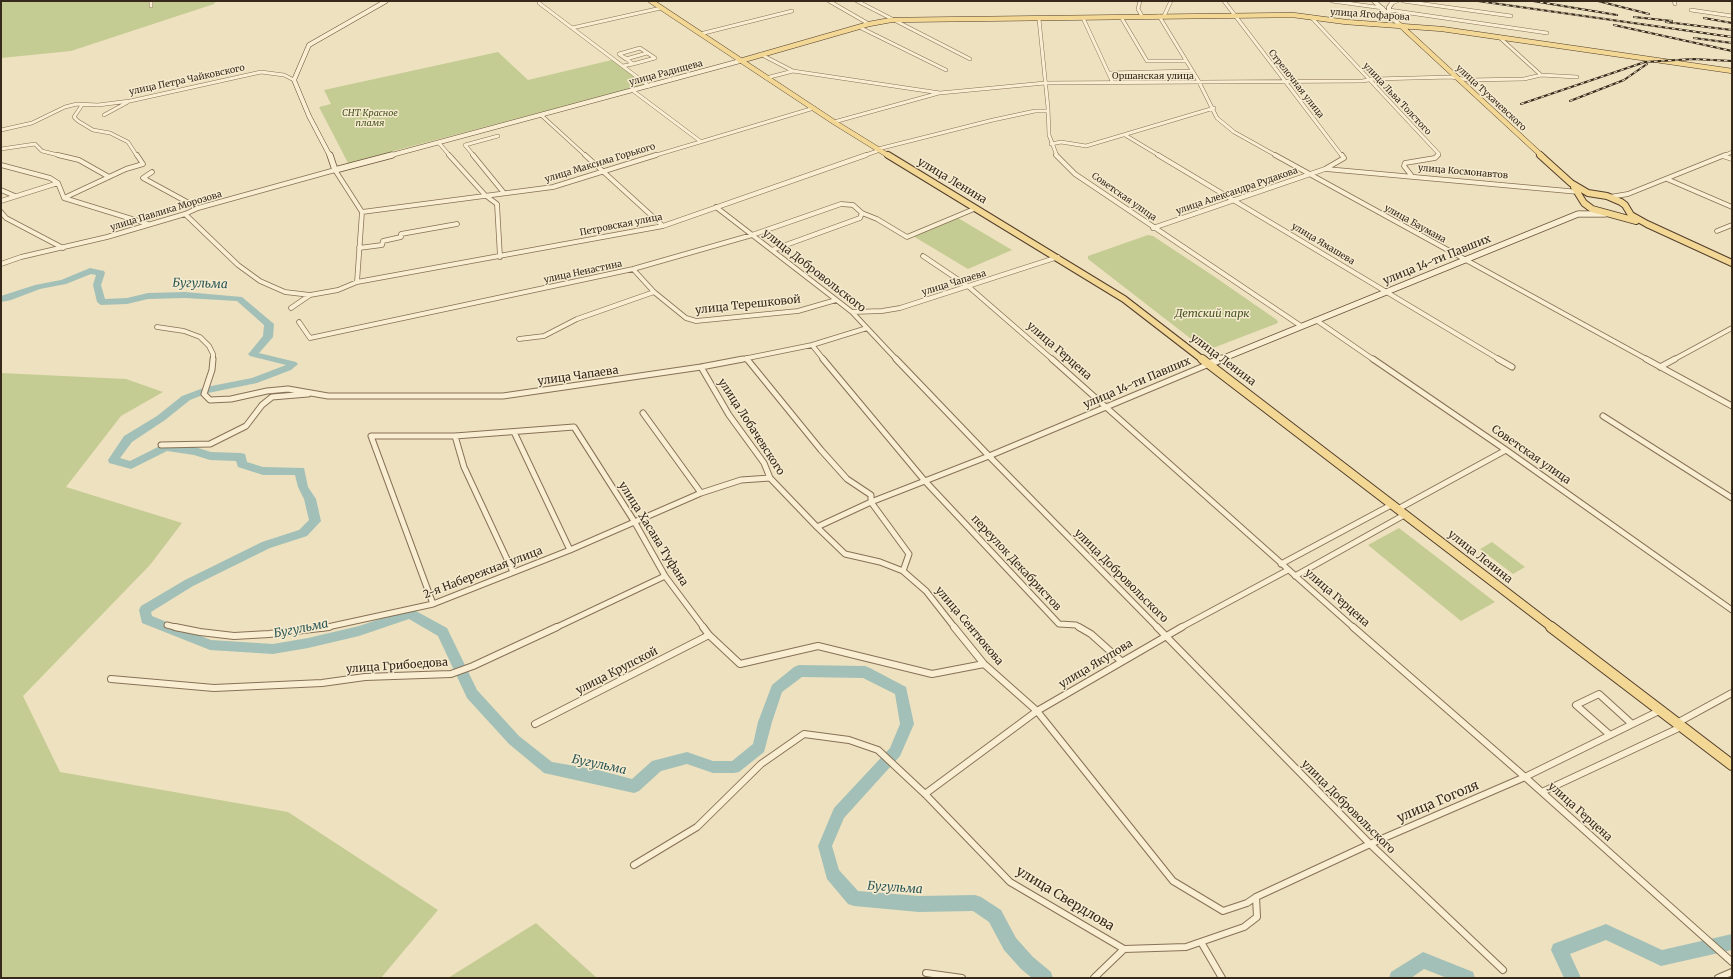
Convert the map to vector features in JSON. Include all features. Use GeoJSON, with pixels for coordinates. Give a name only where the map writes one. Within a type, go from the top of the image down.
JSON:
{"type":"FeatureCollection","features":[{"type":"Feature","properties":{"kind":"main road","name":"улица Ленина"},"geometry":{"type":"LineString","coordinates":[[651,1],[834,122],[974,209],[1058,257],[1124,299],[1732,765]]}},
{"type":"Feature","properties":{"kind":"main road","name":"улица Ягофарова"},"geometry":{"type":"LineString","coordinates":[[1004,19],[1293,15],[1346,22],[1429,27],[1732,71]]}},
{"type":"Feature","properties":{"kind":"main road","name":"улица Радищева"},"geometry":{"type":"LineString","coordinates":[[740,61],[760,54],[869,24],[891,20],[1004,19]]}},
{"type":"Feature","properties":{"kind":"main road","name":"улица Тухачевского"},"geometry":{"type":"LineString","coordinates":[[1400,25],[1571,183]]}},
{"type":"Feature","properties":{"kind":"main road"},"geometry":{"type":"LineString","coordinates":[[1571,183],[1592,209],[1647,224]]}},
{"type":"Feature","properties":{"kind":"main road"},"geometry":{"type":"LineString","coordinates":[[1571,183],[1582,190],[1607,196],[1627,207],[1631,215],[1647,224],[1732,263]]}},
{"type":"Feature","properties":{"kind":"main road"},"geometry":{"type":"LineString","coordinates":[[1584,201],[1588,196],[1600,195]]}},
{"type":"Feature","properties":{"kind":"main road"},"geometry":{"type":"LineString","coordinates":[[1608,214],[1623,214],[1627,207]]}},
{"type":"Feature","properties":{"kind":"street"},"geometry":{"type":"LineString","coordinates":[[151,1],[152,6]]}},
{"type":"Feature","properties":{"kind":"street"},"geometry":{"type":"LineString","coordinates":[[357,282],[362,212],[335,170],[331,157],[294,80],[309,45],[386,1]]}},
{"type":"Feature","properties":{"kind":"street"},"geometry":{"type":"LineString","coordinates":[[829,1],[869,24]]}},
{"type":"Feature","properties":{"kind":"street"},"geometry":{"type":"LineString","coordinates":[[857,1],[891,20],[970,59]]}},
{"type":"Feature","properties":{"kind":"street"},"geometry":{"type":"LineString","coordinates":[[1140,1],[1138,9],[1142,16]]}},
{"type":"Feature","properties":{"kind":"street"},"geometry":{"type":"LineString","coordinates":[[1161,16],[1171,1]]}},
{"type":"Feature","properties":{"kind":"street","name":"Стрелочная улица"},"geometry":{"type":"LineString","coordinates":[[1224,1],[1344,158],[1325,169]]}},
{"type":"Feature","properties":{"kind":"street"},"geometry":{"type":"LineString","coordinates":[[1332,1],[1383,8]]}},
{"type":"Feature","properties":{"kind":"street"},"geometry":{"type":"LineString","coordinates":[[1374,1],[1389,11],[1547,33]]}},
{"type":"Feature","properties":{"kind":"street"},"geometry":{"type":"LineString","coordinates":[[1389,11],[1391,2],[1397,1]]}},
{"type":"Feature","properties":{"kind":"street"},"geometry":{"type":"LineString","coordinates":[[1403,1],[1511,16]]}},
{"type":"Feature","properties":{"kind":"street"},"geometry":{"type":"LineString","coordinates":[[539,3],[649,86]]}},
{"type":"Feature","properties":{"kind":"street"},"geometry":{"type":"LineString","coordinates":[[572,28],[661,8]]}},
{"type":"Feature","properties":{"kind":"street"},"geometry":{"type":"LineString","coordinates":[[1691,10],[1732,16]]}},
{"type":"Feature","properties":{"kind":"street"},"geometry":{"type":"LineString","coordinates":[[700,34],[792,11]]}},
{"type":"Feature","properties":{"kind":"street"},"geometry":{"type":"LineString","coordinates":[[1389,11],[1400,25]]}},
{"type":"Feature","properties":{"kind":"street","name":"улица Баумана"},"geometry":{"type":"LineString","coordinates":[[1161,16],[1214,108],[1218,118],[1234,132],[1465,261],[1732,406]]}},
{"type":"Feature","properties":{"kind":"street"},"geometry":{"type":"LineString","coordinates":[[1121,17],[1147,61],[1186,61]]}},
{"type":"Feature","properties":{"kind":"street"},"geometry":{"type":"LineString","coordinates":[[1083,18],[1113,83]]}},
{"type":"Feature","properties":{"kind":"street","name":"улица Льва Толстого"},"geometry":{"type":"LineString","coordinates":[[1311,18],[1439,154],[1436,158],[1406,163],[1404,166],[1411,176]]}},
{"type":"Feature","properties":{"kind":"street","name":"Советская улица"},"geometry":{"type":"LineString","coordinates":[[1039,19],[1051,144],[1056,155],[1075,174],[1153,228],[1301,326]]}},
{"type":"Feature","properties":{"kind":"street"},"geometry":{"type":"LineString","coordinates":[[858,27],[946,70]]}},
{"type":"Feature","properties":{"kind":"street"},"geometry":{"type":"LineString","coordinates":[[1499,36],[1541,75]]}},
{"type":"Feature","properties":{"kind":"street"},"geometry":{"type":"LineString","coordinates":[[610,56],[640,48],[655,58],[623,66]]}},
{"type":"Feature","properties":{"kind":"street"},"geometry":{"type":"LineString","coordinates":[[626,58],[647,53]]}},
{"type":"Feature","properties":{"kind":"street"},"geometry":{"type":"LineString","coordinates":[[619,54],[633,64]]}},
{"type":"Feature","properties":{"kind":"street"},"geometry":{"type":"LineString","coordinates":[[760,54],[792,71]]}},
{"type":"Feature","properties":{"kind":"street","name":"улица Радищева"},"geometry":{"type":"LineString","coordinates":[[335,170],[740,61]]}},
{"type":"Feature","properties":{"kind":"street","name":"Оршанская улица"},"geometry":{"type":"LineString","coordinates":[[766,78],[792,71],[940,93],[1045,83],[1370,80],[1458,77],[1467,80],[1476,80],[1524,79],[1541,75],[1577,77]]}},
{"type":"Feature","properties":{"kind":"street"},"geometry":{"type":"LineString","coordinates":[[1109,73],[1192,71]]}},
{"type":"Feature","properties":{"kind":"street","name":"улица Петра Чайковского"},"geometry":{"type":"LineString","coordinates":[[1,130],[32,123],[65,107],[82,104],[98,105],[130,101],[261,72],[284,75],[294,80]]}},
{"type":"Feature","properties":{"kind":"street"},"geometry":{"type":"LineString","coordinates":[[632,90],[700,141]]}},
{"type":"Feature","properties":{"kind":"street"},"geometry":{"type":"LineString","coordinates":[[834,122],[940,93]]}},
{"type":"Feature","properties":{"kind":"street"},"geometry":{"type":"LineString","coordinates":[[104,115],[130,101]]}},
{"type":"Feature","properties":{"kind":"street"},"geometry":{"type":"LineString","coordinates":[[64,198],[109,177],[144,164],[128,142],[110,133],[93,130],[78,121],[74,117],[82,104]]}},
{"type":"Feature","properties":{"kind":"street","name":"улица Максима Горького"},"geometry":{"type":"LineString","coordinates":[[362,212],[553,187],[700,141],[814,108]]}},
{"type":"Feature","properties":{"kind":"street"},"geometry":{"type":"LineString","coordinates":[[1051,144],[1061,142],[1086,146],[1214,108]]}},
{"type":"Feature","properties":{"kind":"street","name":"Петровская улица"},"geometry":{"type":"LineString","coordinates":[[310,295],[338,290],[357,282],[663,226],[879,149],[993,120],[1035,111],[1048,111]]}},
{"type":"Feature","properties":{"kind":"street"},"geometry":{"type":"LineString","coordinates":[[541,115],[663,226]]}},
{"type":"Feature","properties":{"kind":"street","name":"улица Ямашева"},"geometry":{"type":"LineString","coordinates":[[1125,135],[1235,199],[1386,292],[1512,367]]}},
{"type":"Feature","properties":{"kind":"street"},"geometry":{"type":"LineString","coordinates":[[498,136],[465,146],[504,193]]}},
{"type":"Feature","properties":{"kind":"street"},"geometry":{"type":"LineString","coordinates":[[439,143],[485,195],[497,204],[500,257]]}},
{"type":"Feature","properties":{"kind":"street"},"geometry":{"type":"LineString","coordinates":[[1,149],[35,144],[42,151],[79,160],[109,177]]}},
{"type":"Feature","properties":{"kind":"street"},"geometry":{"type":"LineString","coordinates":[[1607,196],[1628,194],[1732,152]]}},
{"type":"Feature","properties":{"kind":"street"},"geometry":{"type":"LineString","coordinates":[[1723,156],[1732,159]]}},
{"type":"Feature","properties":{"kind":"street"},"geometry":{"type":"LineString","coordinates":[[1,165],[50,178],[58,183],[64,198]]}},
{"type":"Feature","properties":{"kind":"street","name":"улица Космонавтов"},"geometry":{"type":"LineString","coordinates":[[1325,169],[1600,195]]}},
{"type":"Feature","properties":{"kind":"street","name":"улица Александра Рудакова"},"geometry":{"type":"LineString","coordinates":[[1153,228],[1325,169]]}},
{"type":"Feature","properties":{"kind":"street","name":"улица Павлика Морозова"},"geometry":{"type":"LineString","coordinates":[[1,264],[21,257],[107,238],[185,214],[198,208],[335,170]]}},
{"type":"Feature","properties":{"kind":"street"},"geometry":{"type":"LineString","coordinates":[[152,172],[143,178],[198,208]]}},
{"type":"Feature","properties":{"kind":"street"},"geometry":{"type":"LineString","coordinates":[[1667,179],[1732,207]]}},
{"type":"Feature","properties":{"kind":"street"},"geometry":{"type":"LineString","coordinates":[[1,201],[58,183]]}},
{"type":"Feature","properties":{"kind":"street"},"geometry":{"type":"LineString","coordinates":[[1,190],[14,196]]}},
{"type":"Feature","properties":{"kind":"street"},"geometry":{"type":"LineString","coordinates":[[1627,207],[1625,198],[1628,194]]}},
{"type":"Feature","properties":{"kind":"street"},"geometry":{"type":"LineString","coordinates":[[64,198],[149,224]]}},
{"type":"Feature","properties":{"kind":"street"},"geometry":{"type":"LineString","coordinates":[[1578,214],[1585,207],[1584,201]]}},
{"type":"Feature","properties":{"kind":"street","name":"улица Ненастина"},"geometry":{"type":"LineString","coordinates":[[299,322],[310,338],[633,269],[752,235],[836,206],[853,205],[862,213]]}},
{"type":"Feature","properties":{"kind":"street","name":"улица Добровольского"},"geometry":{"type":"LineString","coordinates":[[716,207],[852,312],[989,456],[1370,844],[1503,970]]}},
{"type":"Feature","properties":{"kind":"street"},"geometry":{"type":"LineString","coordinates":[[772,250],[860,218],[862,213],[877,219],[907,237],[974,209]]}},
{"type":"Feature","properties":{"kind":"street"},"geometry":{"type":"LineString","coordinates":[[1,212],[6,218],[63,248]]}},
{"type":"Feature","properties":{"kind":"street"},"geometry":{"type":"LineString","coordinates":[[185,214],[238,265],[260,281],[285,292],[310,295]]}},
{"type":"Feature","properties":{"kind":"street"},"geometry":{"type":"LineString","coordinates":[[1578,214],[1608,214]]}},
{"type":"Feature","properties":{"kind":"street","name":"улица 14-ти Павших"},"geometry":{"type":"LineString","coordinates":[[817,527],[924,480],[989,456],[1106,406],[1578,214]]}},
{"type":"Feature","properties":{"kind":"street"},"geometry":{"type":"LineString","coordinates":[[359,248],[382,245],[383,242],[401,237],[401,234],[457,224]]}},
{"type":"Feature","properties":{"kind":"street"},"geometry":{"type":"LineString","coordinates":[[1716,231],[1732,225]]}},
{"type":"Feature","properties":{"kind":"street","name":"улица Герцена"},"geometry":{"type":"LineString","coordinates":[[923,256],[968,287],[1106,406],[1281,564],[1526,777],[1732,962]]}},
{"type":"Feature","properties":{"kind":"street","name":"улица Чапаева"},"geometry":{"type":"LineString","coordinates":[[852,312],[882,311],[900,308],[1058,257]]}},
{"type":"Feature","properties":{"kind":"street","name":"улица Терешковой"},"geometry":{"type":"LineString","coordinates":[[633,269],[654,292],[686,318],[696,321],[798,311],[836,300]]}},
{"type":"Feature","properties":{"kind":"street"},"geometry":{"type":"LineString","coordinates":[[518,339],[544,336],[577,319],[654,292]]}},
{"type":"Feature","properties":{"kind":"street"},"geometry":{"type":"LineString","coordinates":[[291,308],[310,295]]}},
{"type":"Feature","properties":{"kind":"street","name":"Советская улица"},"geometry":{"type":"LineString","coordinates":[[1316,320],[1506,450],[1732,610]]}},
{"type":"Feature","properties":{"kind":"street","name":"улица Чапаева"},"geometry":{"type":"LineString","coordinates":[[156,326],[184,331],[200,337],[209,346],[213,354],[212,370],[204,394],[210,400],[231,399],[267,391],[288,389],[328,396],[503,396],[701,367],[812,345],[867,328]]}},
{"type":"Feature","properties":{"kind":"street"},"geometry":{"type":"LineString","coordinates":[[1660,367],[1732,328]]}},
{"type":"Feature","properties":{"kind":"street","name":"переулок Декабристов"},"geometry":{"type":"LineString","coordinates":[[812,345],[924,480],[1059,624],[1076,625],[1091,634],[1120,660]]}},
{"type":"Feature","properties":{"kind":"street"},"geometry":{"type":"LineString","coordinates":[[746,358],[821,450],[847,479],[871,494],[871,502],[909,554],[903,571]]}},
{"type":"Feature","properties":{"kind":"street","name":"улица Лобачевского"},"geometry":{"type":"LineString","coordinates":[[701,367],[729,415],[764,463],[770,478],[817,527],[845,554],[880,562],[903,571]]}},
{"type":"Feature","properties":{"kind":"street"},"geometry":{"type":"LineString","coordinates":[[160,446],[210,444],[246,426],[262,405],[272,397],[315,394]]}},
{"type":"Feature","properties":{"kind":"street"},"geometry":{"type":"LineString","coordinates":[[643,413],[701,493]]}},
{"type":"Feature","properties":{"kind":"street"},"geometry":{"type":"LineString","coordinates":[[1603,416],[1732,498]]}},
{"type":"Feature","properties":{"kind":"street","name":"улица Хасана Туфана"},"geometry":{"type":"LineString","coordinates":[[433,604],[371,436],[455,436],[574,427],[634,521],[664,576],[709,635],[740,664],[818,646],[932,674],[984,664]]}},
{"type":"Feature","properties":{"kind":"street"},"geometry":{"type":"LineString","coordinates":[[514,432],[570,550]]}},
{"type":"Feature","properties":{"kind":"street"},"geometry":{"type":"LineString","coordinates":[[455,436],[464,467],[513,572]]}},
{"type":"Feature","properties":{"kind":"street"},"geometry":{"type":"LineString","coordinates":[[1281,564],[1506,450]]}},
{"type":"Feature","properties":{"kind":"street","name":"2-я Набережная улица"},"geometry":{"type":"LineString","coordinates":[[167,625],[200,632],[234,636],[269,634],[316,629],[369,619],[433,604],[570,550],[701,493],[741,480],[770,478]]}},
{"type":"Feature","properties":{"kind":"street"},"geometry":{"type":"LineString","coordinates":[[1295,576],[1406,514]]}},
{"type":"Feature","properties":{"kind":"street","name":"улица Якупова"},"geometry":{"type":"LineString","coordinates":[[925,794],[1037,711],[1120,660],[1288,570]]}},
{"type":"Feature","properties":{"kind":"street","name":"улица Сентюкова"},"geometry":{"type":"LineString","coordinates":[[903,571],[926,591],[984,664],[1037,711],[1173,882],[1223,911]]}},
{"type":"Feature","properties":{"kind":"street","name":"улица Грибоедова"},"geometry":{"type":"LineString","coordinates":[[111,679],[214,688],[322,683],[365,677],[451,674],[473,666],[664,576]]}},
{"type":"Feature","properties":{"kind":"street","name":"улица Крупской"},"geometry":{"type":"LineString","coordinates":[[535,724],[709,635]]}},
{"type":"Feature","properties":{"kind":"street"},"geometry":{"type":"LineString","coordinates":[[1542,792],[1679,724],[1732,693]]}},
{"type":"Feature","properties":{"kind":"street"},"geometry":{"type":"LineString","coordinates":[[1610,735],[1576,705],[1599,694],[1632,724]]}},
{"type":"Feature","properties":{"kind":"street","name":"улица Гоголя"},"geometry":{"type":"LineString","coordinates":[[1223,911],[1247,903],[1256,896],[1370,844],[1526,777],[1661,710]]}},
{"type":"Feature","properties":{"kind":"street","name":"улица Свердлова"},"geometry":{"type":"LineString","coordinates":[[634,865],[697,826],[761,764],[804,734],[849,740],[878,750],[897,766],[1010,882],[1124,949]]}},
{"type":"Feature","properties":{"kind":"street"},"geometry":{"type":"LineString","coordinates":[[1094,978],[1124,949],[1186,947],[1244,927],[1257,917],[1256,896]]}},
{"type":"Feature","properties":{"kind":"street"},"geometry":{"type":"LineString","coordinates":[[1201,942],[1222,978]]}},
{"type":"Feature","properties":{"kind":"street"},"geometry":{"type":"LineString","coordinates":[[1718,978],[1732,972]]}},
{"type":"Feature","properties":{"kind":"street"},"geometry":{"type":"LineString","coordinates":[[926,973],[962,978]]}},
{"type":"Feature","properties":{"kind":"green space"},"geometry":{"type":"Polygon","coordinates":[[[1,1],[216,1],[214,4],[71,51],[1,58],[1,1]]]}},
{"type":"Feature","properties":{"kind":"green space","name":"СНТ Красное пламя"},"geometry":{"type":"Polygon","coordinates":[[[498,52],[528,80],[616,59],[648,84],[348,163],[319,107],[331,104],[324,90],[498,52]]]}},
{"type":"Feature","properties":{"kind":"green space"},"geometry":{"type":"Polygon","coordinates":[[[958,218],[1012,250],[968,269],[913,236],[958,218]]]}},
{"type":"Feature","properties":{"kind":"green space","name":"Детский парк"},"geometry":{"type":"Polygon","coordinates":[[[1148,235],[1153,236],[1212,275],[1277,320],[1278,323],[1213,348],[1204,349],[1088,259],[1088,256],[1148,235]]]}},
{"type":"Feature","properties":{"kind":"green space"},"geometry":{"type":"Polygon","coordinates":[[[1,373],[126,379],[163,392],[121,416],[66,487],[182,523],[150,565],[23,696],[60,772],[288,812],[438,910],[381,978],[1,978],[1,373]]]}},
{"type":"Feature","properties":{"kind":"green space"},"geometry":{"type":"Polygon","coordinates":[[[1399,528],[1495,602],[1461,621],[1368,545],[1399,528]]]}},
{"type":"Feature","properties":{"kind":"green space"},"geometry":{"type":"Polygon","coordinates":[[[1492,542],[1525,567],[1513,574],[1480,549],[1492,542]]]}},
{"type":"Feature","properties":{"kind":"green space"},"geometry":{"type":"Polygon","coordinates":[[[536,923],[597,978],[448,978],[536,923]]]}},
{"type":"Feature","properties":{"kind":"waterway","name":"Бугульма"},"geometry":{"type":"LineString","coordinates":[[1,299],[8,298],[38,287],[63,282],[90,271],[101,273],[97,285],[101,302],[127,301],[148,296],[185,295],[239,299],[269,324],[268,337],[253,354],[293,364],[288,368],[254,381],[206,390],[186,398],[161,418],[128,439],[113,460],[131,465],[166,447],[195,451],[210,456],[241,457],[242,464],[263,471],[300,471],[303,487],[310,499],[315,521],[303,533],[266,545],[189,583],[145,610],[146,619],[210,645],[273,649],[308,643],[359,631],[410,614],[443,632],[472,694],[514,740],[549,768],[598,777],[634,786],[657,766],[687,758],[713,767],[734,767],[759,748],[765,722],[777,689],[799,671],[865,672],[901,691],[907,724],[895,752],[839,813],[825,846],[832,874],[854,898],[919,904],[975,903],[995,916],[1010,944],[1027,963],[1045,978]]}},
{"type":"Feature","properties":{"kind":"waterway","name":"Бугульма"},"geometry":{"type":"LineString","coordinates":[[1573,978],[1559,950],[1606,932],[1661,958],[1732,942]]}},
{"type":"Feature","properties":{"kind":"waterway","name":"Бугульма"},"geometry":{"type":"LineString","coordinates":[[1397,978],[1423,960],[1467,978]]}},
{"type":"Feature","properties":{"kind":"railway"},"geometry":{"type":"LineString","coordinates":[[1478,1],[1732,37]]}},
{"type":"Feature","properties":{"kind":"railway"},"geometry":{"type":"LineString","coordinates":[[1533,1],[1617,15]]}},
{"type":"Feature","properties":{"kind":"railway"},"geometry":{"type":"LineString","coordinates":[[1598,1],[1649,14]]}},
{"type":"Feature","properties":{"kind":"railway"},"geometry":{"type":"LineString","coordinates":[[1634,17],[1672,21]]}},
{"type":"Feature","properties":{"kind":"railway"},"geometry":{"type":"LineString","coordinates":[[1704,18],[1732,23]]}},
{"type":"Feature","properties":{"kind":"railway"},"geometry":{"type":"LineString","coordinates":[[1666,22],[1732,30]]}},
{"type":"Feature","properties":{"kind":"railway"},"geometry":{"type":"LineString","coordinates":[[1614,25],[1732,51]]}},
{"type":"Feature","properties":{"kind":"railway"},"geometry":{"type":"LineString","coordinates":[[1694,38],[1732,43]]}},
{"type":"Feature","properties":{"kind":"railway"},"geometry":{"type":"LineString","coordinates":[[1521,104],[1645,62],[1693,59],[1732,61]]}},
{"type":"Feature","properties":{"kind":"railway"},"geometry":{"type":"LineString","coordinates":[[1570,101],[1624,80],[1647,64]]}}]}
